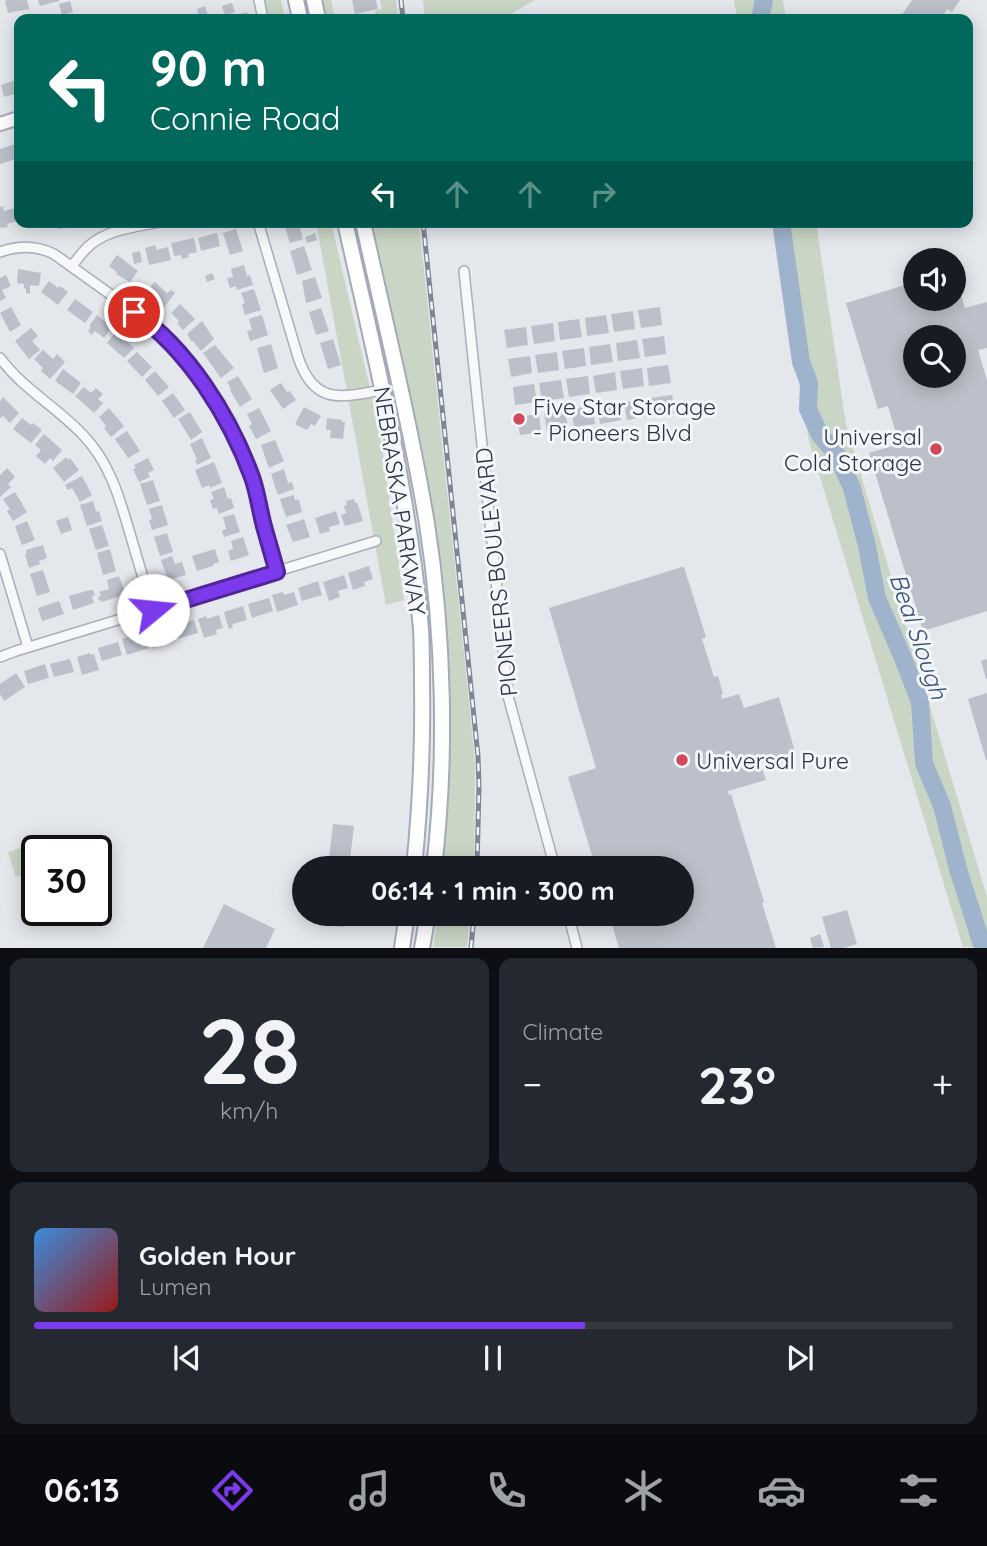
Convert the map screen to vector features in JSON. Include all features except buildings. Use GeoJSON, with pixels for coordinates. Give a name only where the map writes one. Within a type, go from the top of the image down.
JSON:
{"type":"FeatureCollection","features":[{"type":"Feature","properties":{"kind":"main road","name":"NEBRASKA PARKWAY"},"geometry":{"type":"LineString","coordinates":[[346,228],[409,530],[421,632],[423,722],[415,856]]}},
{"type":"Feature","properties":{"kind":"main road","name":"NEBRASKA PARKWAY"},"geometry":{"type":"LineString","coordinates":[[364,228],[417,470],[433,569],[439,629],[441,735],[435,856]]}},
{"type":"Feature","properties":{"kind":"main road"},"geometry":{"type":"LineString","coordinates":[[402,947],[405,926]]}},
{"type":"Feature","properties":{"kind":"main road"},"geometry":{"type":"LineString","coordinates":[[422,947],[426,926]]}},
{"type":"Feature","properties":{"kind":"street"},"geometry":{"type":"LineString","coordinates":[[72,266],[90,245],[105,235],[134,228]]}},
{"type":"Feature","properties":{"kind":"street"},"geometry":{"type":"LineString","coordinates":[[260,228],[298,357],[309,382],[321,392],[335,396],[382,390]]}},
{"type":"Feature","properties":{"kind":"street"},"geometry":{"type":"LineString","coordinates":[[0,252],[20,246],[37,247],[54,254],[149,322],[173,346],[212,396],[236,440],[253,480],[277,572]]}},
{"type":"Feature","properties":{"kind":"street","name":"PIONEERS BOULEVARD"},"geometry":{"type":"LineString","coordinates":[[464,271],[508,696],[552,856]]}},
{"type":"Feature","properties":{"kind":"street"},"geometry":{"type":"LineString","coordinates":[[0,359],[18,380],[85,437],[109,471],[153,610]]}},
{"type":"Feature","properties":{"kind":"street"},"geometry":{"type":"LineString","coordinates":[[0,657],[376,541]]}},
{"type":"Feature","properties":{"kind":"street"},"geometry":{"type":"LineString","coordinates":[[0,554],[28,647]]}},
{"type":"Feature","properties":{"kind":"street"},"geometry":{"type":"LineString","coordinates":[[572,926],[578,947]]}},
{"type":"Feature","properties":{"kind":"green space"},"geometry":{"type":"Polygon","coordinates":[[[259,0],[281,0],[284,14],[262,14],[259,0]]]}},
{"type":"Feature","properties":{"kind":"green space"},"geometry":{"type":"Polygon","coordinates":[[[320,0],[331,0],[334,14],[323,14],[320,0]]]}},
{"type":"Feature","properties":{"kind":"green space"},"geometry":{"type":"Polygon","coordinates":[[[380,0],[396,0],[397,14],[375,14],[375,11],[382,9],[380,0]]]}},
{"type":"Feature","properties":{"kind":"green space"},"geometry":{"type":"Polygon","coordinates":[[[423,0],[535,0],[511,14],[424,14],[423,0]]]}},
{"type":"Feature","properties":{"kind":"green space"},"geometry":{"type":"Polygon","coordinates":[[[734,0],[783,0],[785,14],[736,14],[734,0]]]}},
{"type":"Feature","properties":{"kind":"green space"},"geometry":{"type":"Polygon","coordinates":[[[317,228],[332,228],[379,427],[404,600],[386,605],[317,228]]]}},
{"type":"Feature","properties":{"kind":"green space"},"geometry":{"type":"Polygon","coordinates":[[[370,228],[420,228],[474,750],[474,856],[443,856],[447,677],[370,228]]]}},
{"type":"Feature","properties":{"kind":"green space"},"geometry":{"type":"Polygon","coordinates":[[[773,228],[817,228],[846,425],[987,897],[987,947],[963,947],[809,441],[773,228]]]}},
{"type":"Feature","properties":{"kind":"green space"},"geometry":{"type":"Polygon","coordinates":[[[21,848],[21,876],[16,877],[8,852],[21,848]]]}},
{"type":"Feature","properties":{"kind":"green space"},"geometry":{"type":"Polygon","coordinates":[[[436,926],[469,926],[467,947],[433,947],[436,926]]]}},
{"type":"Feature","properties":{"kind":"waterway","name":"Beal Slough"},"geometry":{"type":"LineString","coordinates":[[761,14],[764,0]]}},
{"type":"Feature","properties":{"kind":"waterway","name":"Beal Slough"},"geometry":{"type":"LineString","coordinates":[[782,228],[801,362],[809,383],[808,409],[820,435],[837,455],[852,488],[877,598],[920,702],[924,763],[942,806],[958,869],[983,948]]}},
{"type":"Feature","properties":{"kind":"railway"},"geometry":{"type":"LineString","coordinates":[[401,0],[402,14]]}},
{"type":"Feature","properties":{"kind":"railway"},"geometry":{"type":"LineString","coordinates":[[424,228],[478,756],[477,856]]}},
{"type":"Feature","properties":{"kind":"railway"},"geometry":{"type":"LineString","coordinates":[[471,948],[473,926]]}},
{"type":"Feature","properties":{"kind":"place","name":"Five Star Storage - Pioneers Blvd"},"geometry":{"type":"Point","coordinates":[519,419]}},
{"type":"Feature","properties":{"kind":"place","name":"Universal Cold Storage"},"geometry":{"type":"Point","coordinates":[936,449]}},
{"type":"Feature","properties":{"kind":"place","name":"Universal Pure"},"geometry":{"type":"Point","coordinates":[682,760]}},
{"type":"Feature","properties":{"kind":"route"},"geometry":{"type":"LineString","coordinates":[[134,312],[149,322],[173,346],[212,396],[227,422],[253,480],[277,572],[153,610]]}}]}
